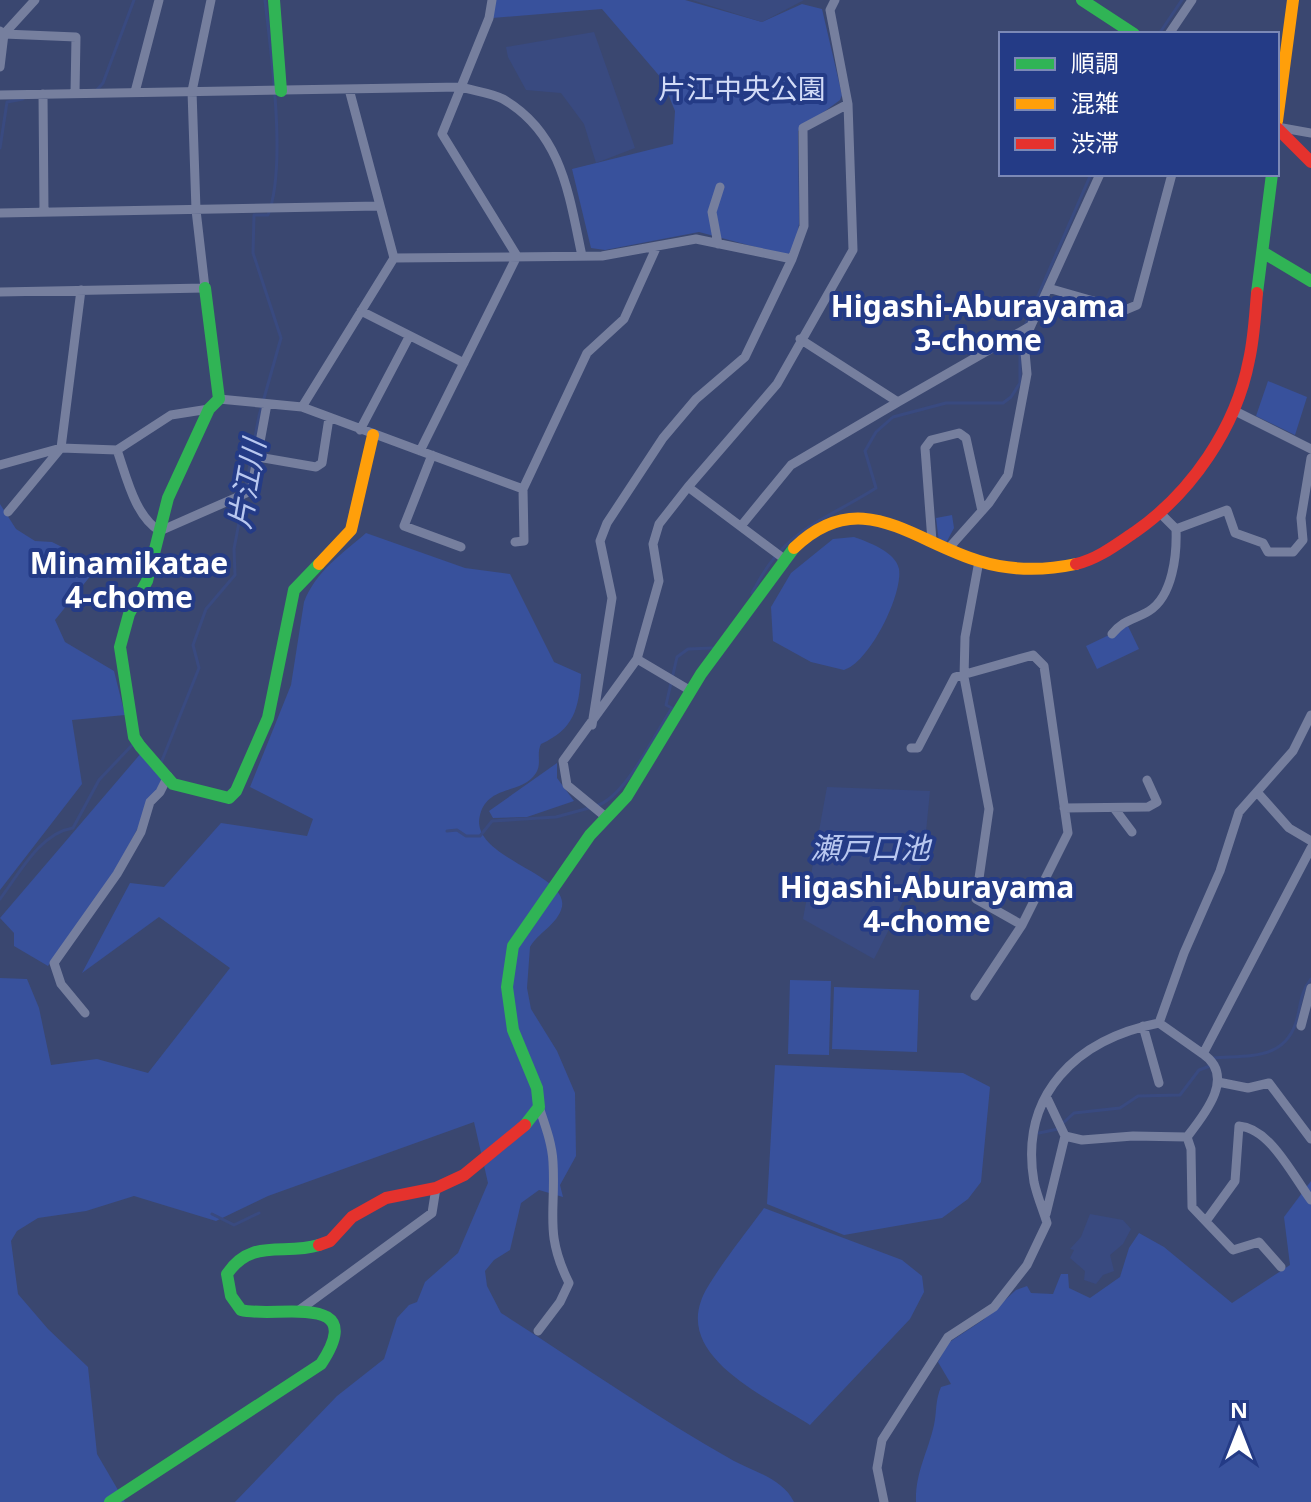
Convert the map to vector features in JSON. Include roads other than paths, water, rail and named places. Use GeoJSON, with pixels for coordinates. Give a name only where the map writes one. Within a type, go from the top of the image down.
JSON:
{"type":"FeatureCollection","features":[{"type":"Feature","properties":{"kind":"street"},"geometry":{"type":"LineString","coordinates":[[0,67],[2,32],[35,0]]}},
{"type":"Feature","properties":{"kind":"street"},"geometry":{"type":"LineString","coordinates":[[135,92],[159,0]]}},
{"type":"Feature","properties":{"kind":"street"},"geometry":{"type":"LineString","coordinates":[[211,0],[192,91],[196,210],[219,399]]}},
{"type":"Feature","properties":{"kind":"street"},"geometry":{"type":"LineString","coordinates":[[274,0],[281,91]]}},
{"type":"Feature","properties":{"kind":"street"},"geometry":{"type":"LineString","coordinates":[[492,0],[489,18],[442,134],[517,256]]}},
{"type":"Feature","properties":{"kind":"street"},"geometry":{"type":"LineString","coordinates":[[604,815],[567,785],[563,761],[637,659],[659,581],[653,544],[659,524],[777,384],[853,250],[848,104],[830,10],[835,0]]}},
{"type":"Feature","properties":{"kind":"street"},"geometry":{"type":"LineString","coordinates":[[1082,0],[1131,32]]}},
{"type":"Feature","properties":{"kind":"street"},"geometry":{"type":"LineString","coordinates":[[1170,32],[1192,0]]}},
{"type":"Feature","properties":{"kind":"street"},"geometry":{"type":"LineString","coordinates":[[1279,110],[1293,0]]}},
{"type":"Feature","properties":{"kind":"street"},"geometry":{"type":"LineString","coordinates":[[2,32],[76,37],[75,93]]}},
{"type":"Feature","properties":{"kind":"street"},"geometry":{"type":"LineString","coordinates":[[0,95],[43,98],[75,93],[461,87],[503,99],[549,139],[564,173],[582,256]]}},
{"type":"Feature","properties":{"kind":"street"},"geometry":{"type":"LineString","coordinates":[[302,407],[394,258],[349,89]]}},
{"type":"Feature","properties":{"kind":"street"},"geometry":{"type":"LineString","coordinates":[[43,98],[44,212]]}},
{"type":"Feature","properties":{"kind":"street"},"geometry":{"type":"LineString","coordinates":[[592,725],[612,598],[600,541],[607,523],[663,438],[696,399],[745,357],[792,259],[804,226],[803,128],[848,104]]}},
{"type":"Feature","properties":{"kind":"street"},"geometry":{"type":"LineString","coordinates":[[1279,126],[1311,133]]}},
{"type":"Feature","properties":{"kind":"street"},"geometry":{"type":"LineString","coordinates":[[1279,128],[1311,162]]}},
{"type":"Feature","properties":{"kind":"street"},"geometry":{"type":"LineString","coordinates":[[948,549],[982,511],[1008,475],[1021,419],[1027,374],[1024,341],[1099,176]]}},
{"type":"Feature","properties":{"kind":"street"},"geometry":{"type":"LineString","coordinates":[[1048,288],[1125,310],[1137,305],[1171,176]]}},
{"type":"Feature","properties":{"kind":"street"},"geometry":{"type":"LineString","coordinates":[[538,1331],[560,1302],[569,1283],[553,1242],[553,1161],[537,1088],[513,1030],[507,987],[513,946],[604,815],[627,796],[691,691],[782,557],[806,536],[848,519],[878,518],[979,561],[1027,570],[1087,561],[1161,514],[1201,469],[1233,410],[1249,362],[1272,176]]}},
{"type":"Feature","properties":{"kind":"street"},"geometry":{"type":"LineString","coordinates":[[718,244],[712,212],[720,187]]}},
{"type":"Feature","properties":{"kind":"street"},"geometry":{"type":"LineString","coordinates":[[0,213],[379,206]]}},
{"type":"Feature","properties":{"kind":"street"},"geometry":{"type":"LineString","coordinates":[[394,258],[582,256],[696,239],[792,259]]}},
{"type":"Feature","properties":{"kind":"street"},"geometry":{"type":"LineString","coordinates":[[515,542],[524,541],[523,489],[587,353],[624,319],[657,246]]}},
{"type":"Feature","properties":{"kind":"street"},"geometry":{"type":"LineString","coordinates":[[1264,253],[1311,281]]}},
{"type":"Feature","properties":{"kind":"street"},"geometry":{"type":"LineString","coordinates":[[420,451],[517,256]]}},
{"type":"Feature","properties":{"kind":"street"},"geometry":{"type":"LineString","coordinates":[[0,292],[205,288]]}},
{"type":"Feature","properties":{"kind":"street"},"geometry":{"type":"LineString","coordinates":[[8,512],[61,448],[81,290]]}},
{"type":"Feature","properties":{"kind":"street"},"geometry":{"type":"LineString","coordinates":[[361,311],[464,363]]}},
{"type":"Feature","properties":{"kind":"street"},"geometry":{"type":"LineString","coordinates":[[741,526],[791,465],[1028,328]]}},
{"type":"Feature","properties":{"kind":"street"},"geometry":{"type":"LineString","coordinates":[[360,430],[409,337]]}},
{"type":"Feature","properties":{"kind":"street"},"geometry":{"type":"LineString","coordinates":[[800,339],[898,402]]}},
{"type":"Feature","properties":{"kind":"street"},"geometry":{"type":"LineString","coordinates":[[219,399],[302,407],[523,489]]}},
{"type":"Feature","properties":{"kind":"street"},"geometry":{"type":"LineString","coordinates":[[219,399],[209,409],[168,498],[147,581],[129,614],[120,647],[134,737],[173,784],[190,791],[229,798],[236,791],[268,718],[294,590],[351,530],[373,435]]}},
{"type":"Feature","properties":{"kind":"street"},"geometry":{"type":"LineString","coordinates":[[160,531],[243,496],[258,457],[267,404]]}},
{"type":"Feature","properties":{"kind":"street"},"geometry":{"type":"LineString","coordinates":[[0,465],[61,448],[117,450],[171,415],[209,409]]}},
{"type":"Feature","properties":{"kind":"street"},"geometry":{"type":"LineString","coordinates":[[1233,410],[1311,449]]}},
{"type":"Feature","properties":{"kind":"street"},"geometry":{"type":"LineString","coordinates":[[258,457],[316,467],[322,463],[329,418]]}},
{"type":"Feature","properties":{"kind":"street"},"geometry":{"type":"LineString","coordinates":[[932,541],[925,448],[931,440],[959,433],[966,438],[982,511]]}},
{"type":"Feature","properties":{"kind":"street"},"geometry":{"type":"LineString","coordinates":[[117,450],[132,493],[153,527],[160,531]]}},
{"type":"Feature","properties":{"kind":"street"},"geometry":{"type":"LineString","coordinates":[[432,455],[404,526],[459,542]]}},
{"type":"Feature","properties":{"kind":"street"},"geometry":{"type":"LineString","coordinates":[[1176,529],[1227,510],[1235,533],[1263,543],[1268,552],[1293,552],[1303,540],[1301,518],[1311,458]]}},
{"type":"Feature","properties":{"kind":"street"},"geometry":{"type":"LineString","coordinates":[[688,487],[782,557]]}},
{"type":"Feature","properties":{"kind":"street"},"geometry":{"type":"LineString","coordinates":[[1161,514],[1176,529]]}},
{"type":"Feature","properties":{"kind":"street"},"geometry":{"type":"LineString","coordinates":[[1112,634],[1123,621],[1152,610],[1171,581],[1176,529]]}},
{"type":"Feature","properties":{"kind":"street"},"geometry":{"type":"LineString","coordinates":[[979,561],[965,637],[964,677],[989,809],[976,899],[1022,925]]}},
{"type":"Feature","properties":{"kind":"street"},"geometry":{"type":"LineString","coordinates":[[911,748],[918,748],[955,677],[964,677],[1033,655],[1044,666],[1068,833],[1022,925],[975,996]]}},
{"type":"Feature","properties":{"kind":"street"},"geometry":{"type":"LineString","coordinates":[[637,659],[691,691]]}},
{"type":"Feature","properties":{"kind":"street"},"geometry":{"type":"LineString","coordinates":[[1159,1023],[1220,871],[1239,812],[1293,751],[1311,715]]}},
{"type":"Feature","properties":{"kind":"street"},"geometry":{"type":"LineString","coordinates":[[85,1013],[61,984],[54,963],[117,874],[141,832],[150,802],[160,792],[168,776]]}},
{"type":"Feature","properties":{"kind":"street"},"geometry":{"type":"LineString","coordinates":[[1064,808],[1148,807],[1157,802],[1147,780]]}},
{"type":"Feature","properties":{"kind":"street"},"geometry":{"type":"LineString","coordinates":[[1257,792],[1289,828],[1311,841]]}},
{"type":"Feature","properties":{"kind":"street"},"geometry":{"type":"LineString","coordinates":[[1114,808],[1132,832]]}},
{"type":"Feature","properties":{"kind":"street"},"geometry":{"type":"LineString","coordinates":[[1203,1054],[1311,848]]}},
{"type":"Feature","properties":{"kind":"street"},"geometry":{"type":"LineString","coordinates":[[1301,1026],[1311,988]]}},
{"type":"Feature","properties":{"kind":"street"},"geometry":{"type":"LineString","coordinates":[[884,1502],[877,1468],[882,1440],[948,1337],[994,1307],[1027,1265],[1047,1223],[1034,1180],[1036,1117],[1050,1083],[1071,1063],[1131,1029],[1159,1023],[1215,1062],[1218,1082],[1207,1110],[1187,1137]]}},
{"type":"Feature","properties":{"kind":"street"},"geometry":{"type":"LineString","coordinates":[[1143,1026],[1159,1083]]}},
{"type":"Feature","properties":{"kind":"street"},"geometry":{"type":"LineString","coordinates":[[1218,1082],[1248,1088],[1269,1083],[1311,1139]]}},
{"type":"Feature","properties":{"kind":"street"},"geometry":{"type":"LineString","coordinates":[[1045,1218],[1064,1135],[1046,1096]]}},
{"type":"Feature","properties":{"kind":"street"},"geometry":{"type":"LineString","coordinates":[[110,1502],[321,1364],[334,1347],[334,1328],[325,1315],[298,1311],[274,1315],[241,1310],[231,1296],[227,1274],[235,1262],[256,1250],[306,1249],[330,1241],[352,1217],[386,1198],[436,1188],[464,1175],[514,1137],[532,1120],[539,1107]]}},
{"type":"Feature","properties":{"kind":"street"},"geometry":{"type":"LineString","coordinates":[[1206,1221],[1235,1181],[1239,1126],[1248,1127],[1263,1136],[1311,1200]]}},
{"type":"Feature","properties":{"kind":"street"},"geometry":{"type":"LineString","coordinates":[[1064,1135],[1082,1140],[1133,1136],[1187,1137]]}},
{"type":"Feature","properties":{"kind":"street"},"geometry":{"type":"LineString","coordinates":[[1187,1137],[1191,1149],[1192,1207],[1233,1250],[1259,1242],[1281,1267]]}},
{"type":"Feature","properties":{"kind":"street"},"geometry":{"type":"LineString","coordinates":[[298,1311],[432,1213],[436,1188]]}},
{"type":"Feature","properties":{"kind":"water"},"geometry":{"type":"Polygon","coordinates":[[[692,0],[804,0],[762,22],[692,0]]]}},
{"type":"Feature","properties":{"kind":"water"},"geometry":{"type":"Polygon","coordinates":[[[594,32],[635,148],[596,163],[584,124],[561,93],[526,90],[508,57],[506,47],[594,32]]]}},
{"type":"Feature","properties":{"kind":"water","name":"瀬戸口池"},"geometry":{"type":"Polygon","coordinates":[[[827,787],[930,791],[923,862],[874,959],[803,919],[827,787]]]}},
{"type":"Feature","properties":{"kind":"water"},"geometry":{"type":"Polygon","coordinates":[[[1090,1214],[1123,1220],[1131,1229],[1123,1244],[1110,1255],[1114,1271],[1103,1275],[1096,1284],[1084,1280],[1085,1271],[1070,1258],[1074,1250],[1070,1249],[1081,1237],[1090,1214]]]}},
{"type":"Feature","properties":{"kind":"waterway"},"geometry":{"type":"LineString","coordinates":[[96,91],[103,83],[134,0]]}},
{"type":"Feature","properties":{"kind":"waterway","name":"片江川"},"geometry":{"type":"LineString","coordinates":[[161,763],[199,668],[193,645],[206,609],[235,575],[234,549],[259,416],[281,338],[253,253],[254,215],[268,215],[276,169],[276,109],[265,0]]}},
{"type":"Feature","properties":{"kind":"waterway"},"geometry":{"type":"LineString","coordinates":[[1160,32],[1182,0]]}},
{"type":"Feature","properties":{"kind":"waterway"},"geometry":{"type":"LineString","coordinates":[[0,148],[7,102],[23,99]]}},
{"type":"Feature","properties":{"kind":"waterway"},"geometry":{"type":"LineString","coordinates":[[1024,328],[1090,176]]}},
{"type":"Feature","properties":{"kind":"waterway"},"geometry":{"type":"LineString","coordinates":[[752,593],[764,571],[791,541],[820,520],[876,488],[865,451],[876,432],[893,417],[946,403],[1003,403],[1011,397],[1020,383],[1020,339]]}},
{"type":"Feature","properties":{"kind":"waterway"},"geometry":{"type":"LineString","coordinates":[[596,806],[618,791],[672,708],[666,705],[677,657],[688,649],[713,648]]}},
{"type":"Feature","properties":{"kind":"waterway","name":"片江川"},"geometry":{"type":"LineString","coordinates":[[0,899],[40,846],[61,831],[73,828],[99,780],[135,742]]}},
{"type":"Feature","properties":{"kind":"waterway"},"geometry":{"type":"LineString","coordinates":[[447,831],[457,830],[466,836],[480,836],[492,821],[556,817],[589,808]]}},
{"type":"Feature","properties":{"kind":"waterway"},"geometry":{"type":"LineString","coordinates":[[1213,1058],[1265,1053],[1285,1041],[1293,1030],[1311,979]]}},
{"type":"Feature","properties":{"kind":"waterway"},"geometry":{"type":"LineString","coordinates":[[1063,1123],[1074,1113],[1120,1108],[1138,1096],[1180,1095],[1199,1070],[1210,1066]]}},
{"type":"Feature","properties":{"kind":"waterway"},"geometry":{"type":"LineString","coordinates":[[1039,1133],[1058,1129]]}},
{"type":"Feature","properties":{"kind":"waterway"},"geometry":{"type":"LineString","coordinates":[[212,1214],[234,1225],[259,1213]]}},
{"type":"Feature","properties":{"kind":"district","name":"Higashi-Aburayama 3-chome"},"geometry":{"type":"Point","coordinates":[978,322]}},
{"type":"Feature","properties":{"kind":"district","name":"Minamikatae 4-chome"},"geometry":{"type":"Point","coordinates":[129,579]}},
{"type":"Feature","properties":{"kind":"district","name":"Higashi-Aburayama 4-chome"},"geometry":{"type":"Point","coordinates":[927,903]}},
{"type":"Feature","properties":{"kind":"park label","name":"片江中央公園"},"geometry":{"type":"Point","coordinates":[742,88]}}]}
